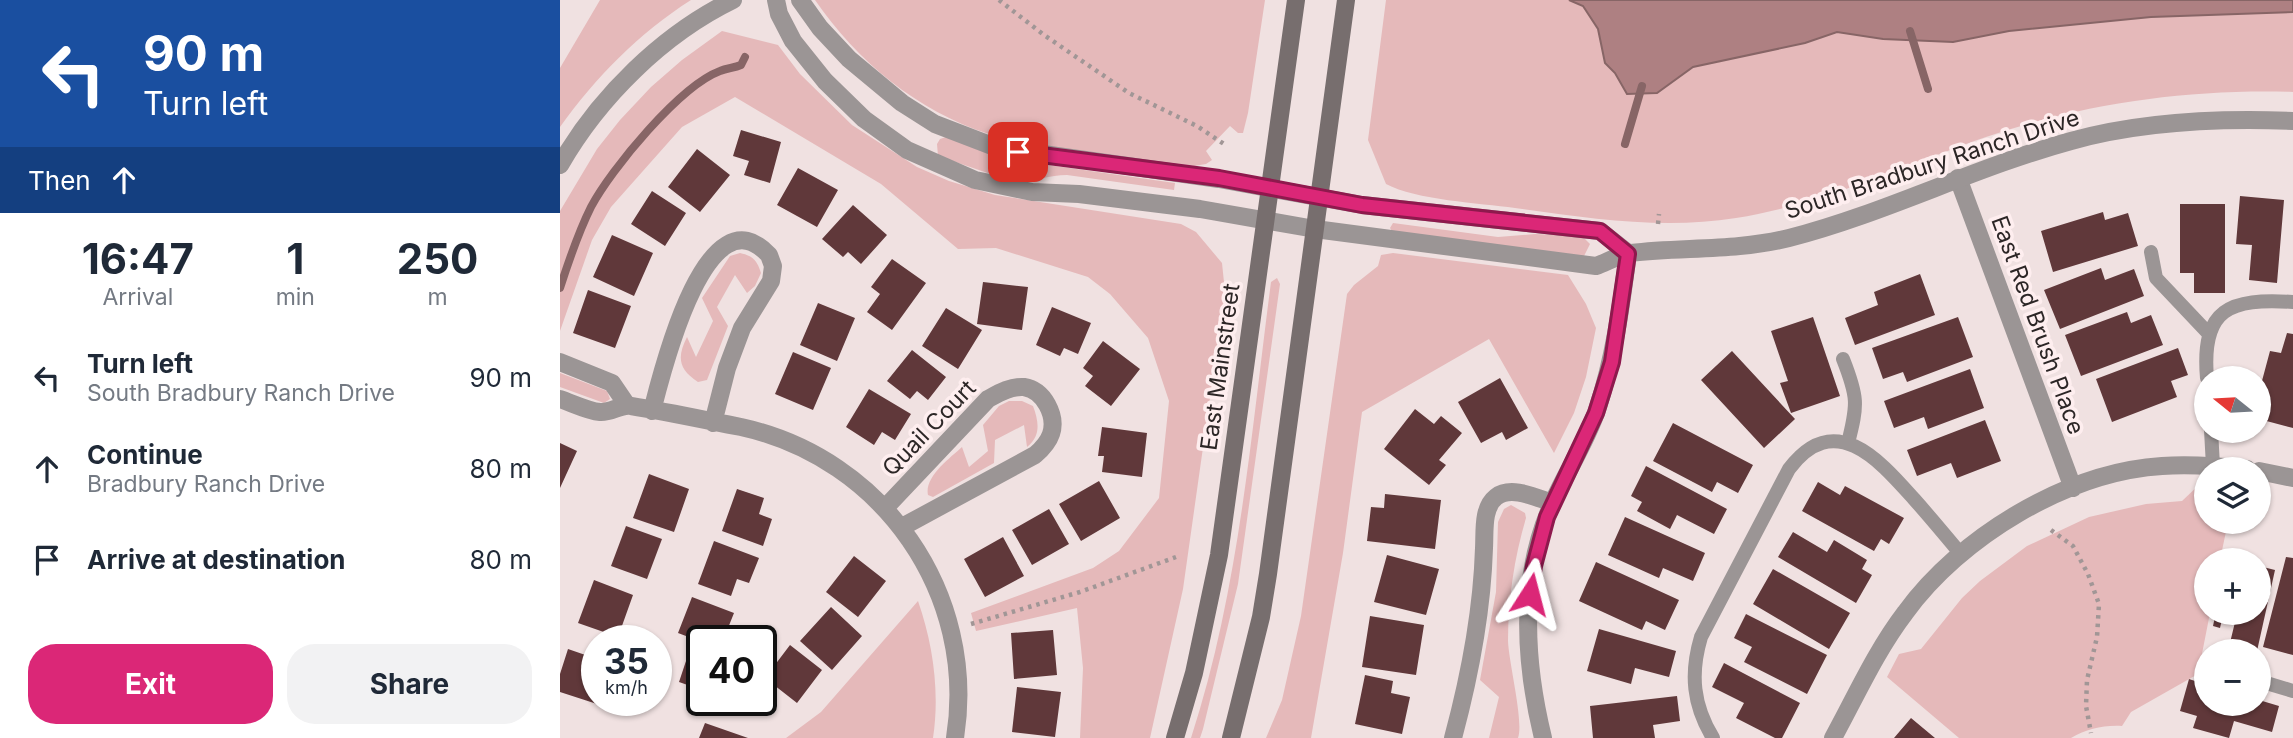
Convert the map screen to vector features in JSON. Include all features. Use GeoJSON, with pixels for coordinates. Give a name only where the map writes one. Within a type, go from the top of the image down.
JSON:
{"type":"FeatureCollection","features":[{"type":"Feature","properties":{"kind":"main road","name":"East Mainstreet"},"geometry":{"type":"LineString","coordinates":[[1175,738],[1194,673],[1219,555],[1296,0]]}},
{"type":"Feature","properties":{"kind":"main road"},"geometry":{"type":"LineString","coordinates":[[1231,738],[1265,595],[1346,0]]}},
{"type":"Feature","properties":{"kind":"street"},"geometry":{"type":"LineString","coordinates":[[560,165],[587,125],[649,58],[685,29],[733,0]]}},
{"type":"Feature","properties":{"kind":"street","name":"South Bradbury Ranch Drive"},"geometry":{"type":"LineString","coordinates":[[776,0],[779,14],[793,41],[825,81],[873,126],[907,150],[975,180],[1011,189],[1079,194],[1200,209],[1315,229],[1596,266],[1628,254],[1732,248],[1787,239],[2071,141],[2117,131],[2197,121],[2293,121]]}},
{"type":"Feature","properties":{"kind":"street"},"geometry":{"type":"LineString","coordinates":[[800,0],[833,42],[872,79],[926,118],[974,140],[1018,152],[1270,187],[1370,206],[1600,231],[1628,254],[1612,362],[1596,413],[1553,503],[1534,566],[1527,627],[1531,677],[1543,738]]}},
{"type":"Feature","properties":{"kind":"street","name":"East Red Brush Place"},"geometry":{"type":"LineString","coordinates":[[1958,178],[2073,488]]}},
{"type":"Feature","properties":{"kind":"street"},"geometry":{"type":"LineString","coordinates":[[652,411],[676,326],[701,275],[722,248],[731,243],[751,242],[769,255],[773,274],[765,293],[742,328],[727,368],[713,423]]}},
{"type":"Feature","properties":{"kind":"street"},"geometry":{"type":"LineString","coordinates":[[560,362],[612,383],[627,405]]}},
{"type":"Feature","properties":{"kind":"street","name":"Quail Court"},"geometry":{"type":"LineString","coordinates":[[885,508],[988,399],[1002,391],[1024,387],[1041,396],[1048,405],[1053,425],[1051,435],[1035,456],[902,527]]}},
{"type":"Feature","properties":{"kind":"street"},"geometry":{"type":"LineString","coordinates":[[560,398],[602,413],[627,405],[759,432],[822,457],[856,481],[902,527],[932,579],[946,611],[951,629],[957,680],[955,738]]}},
{"type":"Feature","properties":{"kind":"street"},"geometry":{"type":"LineString","coordinates":[[1833,738],[1892,631],[1919,594],[1961,553],[1997,526],[2073,488],[2141,468],[2194,466]]}},
{"type":"Feature","properties":{"kind":"street"},"geometry":{"type":"LineString","coordinates":[[2271,473],[2293,478]]}},
{"type":"Feature","properties":{"kind":"street"},"geometry":{"type":"LineString","coordinates":[[1453,738],[1473,654],[1481,605],[1485,526],[1489,507],[1496,497],[1518,492],[1553,503]]}},
{"type":"Feature","properties":{"kind":"lane"},"geometry":{"type":"LineString","coordinates":[[2151,252],[2156,278],[2209,334]]}},
{"type":"Feature","properties":{"kind":"lane"},"geometry":{"type":"LineString","coordinates":[[2206,366],[2209,334],[2223,313],[2238,304],[2260,300],[2293,302]]}},
{"type":"Feature","properties":{"kind":"lane"},"geometry":{"type":"LineString","coordinates":[[1843,359],[1857,403],[1848,443]]}},
{"type":"Feature","properties":{"kind":"lane"},"geometry":{"type":"LineString","coordinates":[[1713,738],[1699,710],[1693,680],[1694,661],[1708,621],[1793,463],[1818,446],[1832,443],[1848,443],[1863,449],[1878,460],[1961,553]]}},
{"type":"Feature","properties":{"kind":"lane"},"geometry":{"type":"LineString","coordinates":[[2271,684],[2293,691]]}},
{"type":"Feature","properties":{"kind":"path"},"geometry":{"type":"LineString","coordinates":[[999,0],[1044,35],[1129,93],[1197,126],[1224,144]]}},
{"type":"Feature","properties":{"kind":"path"},"geometry":{"type":"LineString","coordinates":[[1658,223],[1659,214]]}},
{"type":"Feature","properties":{"kind":"path"},"geometry":{"type":"LineString","coordinates":[[2051,530],[2073,546],[2099,604],[2099,626],[2087,680],[2086,706],[2091,733]]}},
{"type":"Feature","properties":{"kind":"path"},"geometry":{"type":"LineString","coordinates":[[970,624],[1080,592],[1176,557]]}},
{"type":"Feature","properties":{"kind":"shaded area"},"geometry":{"type":"Polygon","coordinates":[[[600,0],[691,0],[654,27],[620,57],[588,91],[560,127],[560,68],[600,0]]]}},
{"type":"Feature","properties":{"kind":"shaded area"},"geometry":{"type":"Polygon","coordinates":[[[815,0],[1265,0],[1243,133],[1238,133],[1230,126],[1206,151],[1212,160],[1194,166],[1035,145],[1000,137],[963,124],[913,98],[891,81],[850,43],[815,0]]]}},
{"type":"Feature","properties":{"kind":"shaded area"},"geometry":{"type":"Polygon","coordinates":[[[1386,0],[2293,0],[2293,92],[2176,96],[2061,115],[1986,137],[1800,204],[1736,218],[1681,223],[1597,219],[1448,200],[1414,194],[1386,184],[1368,140],[1386,0]]]}},
{"type":"Feature","properties":{"kind":"shaded area"},"geometry":{"type":"Polygon","coordinates":[[[1569,0],[2293,0],[2293,12],[2151,17],[2009,31],[1953,42],[1883,39],[1837,32],[1805,43],[1693,67],[1657,93],[1627,94],[1615,73],[1605,63],[1598,29],[1583,6],[1569,0]]]}},
{"type":"Feature","properties":{"kind":"shaded area"},"geometry":{"type":"Polygon","coordinates":[[[722,31],[778,45],[800,74],[852,125],[917,167],[949,181],[995,195],[1181,224],[1196,232],[1222,263],[1225,292],[1183,589],[1150,738],[1080,738],[1083,668],[1077,608],[976,631],[971,613],[1093,568],[1119,551],[1159,498],[1169,401],[1148,338],[1110,294],[1088,277],[996,248],[958,249],[881,184],[735,97],[682,127],[611,207],[592,240],[560,331],[560,211],[597,149],[620,120],[651,87],[722,31]]]}},
{"type":"Feature","properties":{"kind":"shaded area"},"geometry":{"type":"Polygon","coordinates":[[[946,137],[995,156],[1175,183],[1174,190],[1067,175],[1011,181],[938,156],[937,144],[940,139],[946,137]]]}},
{"type":"Feature","properties":{"kind":"shaded area"},"geometry":{"type":"Polygon","coordinates":[[[1393,223],[1498,237],[1535,234],[1582,236],[1590,244],[1584,256],[1392,231],[1390,228],[1393,223]]]}},
{"type":"Feature","properties":{"kind":"shaded area"},"geometry":{"type":"Polygon","coordinates":[[[740,253],[754,259],[761,273],[755,286],[747,293],[735,275],[717,307],[728,326],[707,380],[698,382],[686,372],[681,362],[684,344],[687,337],[696,357],[713,321],[702,298],[730,256],[740,253]]]}},
{"type":"Feature","properties":{"kind":"shaded area"},"geometry":{"type":"Polygon","coordinates":[[[1393,253],[1568,275],[1586,304],[1596,328],[1586,377],[1574,413],[1554,453],[1489,339],[1362,412],[1343,553],[1311,738],[1266,738],[1282,700],[1301,616],[1347,294],[1378,266],[1381,255],[1393,253]]]}},
{"type":"Feature","properties":{"kind":"shaded area"},"geometry":{"type":"Polygon","coordinates":[[[1277,278],[1280,284],[1238,584],[1203,729],[1200,738],[1191,738],[1221,626],[1232,569],[1250,454],[1271,282],[1277,278]]]}},
{"type":"Feature","properties":{"kind":"shaded area"},"geometry":{"type":"Polygon","coordinates":[[[560,373],[607,391],[610,399],[604,403],[560,387],[560,373]]]}},
{"type":"Feature","properties":{"kind":"shaded area"},"geometry":{"type":"Polygon","coordinates":[[[1009,401],[1022,401],[1033,406],[1037,418],[1037,433],[1032,443],[1027,447],[1024,425],[995,440],[994,463],[933,497],[928,495],[930,481],[934,475],[962,447],[969,467],[988,451],[983,425],[999,406],[1009,401]]]}},
{"type":"Feature","properties":{"kind":"shaded area"},"geometry":{"type":"Polygon","coordinates":[[[2194,490],[2194,534],[2225,534],[2223,548],[2194,548],[2194,625],[2208,625],[2205,639],[2194,639],[2194,676],[2131,712],[2122,726],[2095,728],[2071,738],[1959,738],[1887,677],[1899,654],[1921,649],[1962,598],[2027,546],[2089,517],[2146,504],[2182,501],[2194,490]]]}},
{"type":"Feature","properties":{"kind":"shaded area"},"geometry":{"type":"Polygon","coordinates":[[[1511,505],[1525,513],[1526,518],[1512,579],[1508,625],[1519,730],[1518,738],[1489,738],[1499,697],[1480,680],[1496,592],[1498,522],[1504,509],[1511,505]]]}},
{"type":"Feature","properties":{"kind":"shaded area"},"geometry":{"type":"Polygon","coordinates":[[[918,601],[934,668],[936,703],[933,738],[786,738],[821,712],[918,601]]]}},
{"type":"Feature","properties":{"kind":"building"},"geometry":{"type":"Polygon","coordinates":[[[741,130],[781,142],[770,183],[744,175],[749,161],[733,156],[741,130]]]}},
{"type":"Feature","properties":{"kind":"building"},"geometry":{"type":"Polygon","coordinates":[[[697,149],[730,175],[700,212],[668,187],[697,149]]]}},
{"type":"Feature","properties":{"kind":"building"},"geometry":{"type":"Polygon","coordinates":[[[798,168],[838,190],[817,227],[777,205],[798,168]]]}},
{"type":"Feature","properties":{"kind":"building"},"geometry":{"type":"Polygon","coordinates":[[[652,191],[686,213],[665,246],[631,224],[652,191]]]}},
{"type":"Feature","properties":{"kind":"building"},"geometry":{"type":"Polygon","coordinates":[[[2240,196],[2284,200],[2277,283],[2249,280],[2252,245],[2236,244],[2240,196]]]}},
{"type":"Feature","properties":{"kind":"building"},"geometry":{"type":"Polygon","coordinates":[[[2180,204],[2225,204],[2225,293],[2194,293],[2194,273],[2180,273],[2180,204]]]}},
{"type":"Feature","properties":{"kind":"building"},"geometry":{"type":"Polygon","coordinates":[[[853,205],[887,235],[861,264],[848,252],[843,257],[822,239],[853,205]]]}},
{"type":"Feature","properties":{"kind":"building"},"geometry":{"type":"Polygon","coordinates":[[[2103,212],[2105,220],[2128,213],[2138,246],[2053,272],[2041,231],[2103,212]]]}},
{"type":"Feature","properties":{"kind":"building"},"geometry":{"type":"Polygon","coordinates":[[[612,235],[653,253],[634,296],[593,277],[612,235]]]}},
{"type":"Feature","properties":{"kind":"building"},"geometry":{"type":"Polygon","coordinates":[[[892,259],[926,283],[892,330],[867,312],[880,294],[871,287],[892,259]]]}},
{"type":"Feature","properties":{"kind":"building"},"geometry":{"type":"Polygon","coordinates":[[[2101,268],[2105,280],[2134,269],[2144,296],[2060,329],[2044,290],[2101,268]]]}},
{"type":"Feature","properties":{"kind":"building"},"geometry":{"type":"Polygon","coordinates":[[[1920,274],[1935,315],[1855,345],[1845,318],[1878,305],[1874,292],[1920,274]]]}},
{"type":"Feature","properties":{"kind":"building"},"geometry":{"type":"Polygon","coordinates":[[[983,282],[1028,287],[1022,330],[977,324],[983,282]]]}},
{"type":"Feature","properties":{"kind":"building"},"geometry":{"type":"Polygon","coordinates":[[[588,290],[631,306],[615,348],[573,333],[588,290]]]}},
{"type":"Feature","properties":{"kind":"building"},"geometry":{"type":"Polygon","coordinates":[[[818,303],[855,318],[837,361],[800,345],[818,303]]]}},
{"type":"Feature","properties":{"kind":"building"},"geometry":{"type":"Polygon","coordinates":[[[1052,307],[1091,323],[1078,354],[1064,348],[1060,356],[1036,345],[1052,307]]]}},
{"type":"Feature","properties":{"kind":"building"},"geometry":{"type":"Polygon","coordinates":[[[946,308],[982,330],[958,369],[922,346],[946,308]]]}},
{"type":"Feature","properties":{"kind":"building"},"geometry":{"type":"Polygon","coordinates":[[[2127,312],[2131,323],[2151,315],[2163,345],[2081,376],[2065,335],[2127,312]]]}},
{"type":"Feature","properties":{"kind":"building"},"geometry":{"type":"Polygon","coordinates":[[[1813,317],[1840,396],[1791,413],[1780,383],[1788,381],[1771,331],[1813,317]]]}},
{"type":"Feature","properties":{"kind":"building"},"geometry":{"type":"Polygon","coordinates":[[[1958,317],[1973,357],[1907,382],[1903,372],[1883,379],[1872,348],[1958,317]]]}},
{"type":"Feature","properties":{"kind":"building"},"geometry":{"type":"Polygon","coordinates":[[[2287,333],[2293,334],[2293,428],[2272,422],[2272,366],[2266,366],[2270,351],[2281,353],[2287,333]]]}},
{"type":"Feature","properties":{"kind":"building"},"geometry":{"type":"Polygon","coordinates":[[[1103,341],[1140,369],[1111,406],[1085,386],[1093,376],[1083,368],[1103,341]]]}},
{"type":"Feature","properties":{"kind":"building"},"geometry":{"type":"Polygon","coordinates":[[[2178,348],[2188,375],[2171,381],[2177,397],[2112,422],[2096,379],[2178,348]]]}},
{"type":"Feature","properties":{"kind":"building"},"geometry":{"type":"Polygon","coordinates":[[[912,350],[946,377],[928,400],[917,391],[910,399],[887,381],[912,350]]]}},
{"type":"Feature","properties":{"kind":"building"},"geometry":{"type":"Polygon","coordinates":[[[1732,351],[1795,419],[1764,448],[1701,380],[1732,351]]]}},
{"type":"Feature","properties":{"kind":"building"},"geometry":{"type":"Polygon","coordinates":[[[793,352],[831,368],[813,410],[775,394],[793,352]]]}},
{"type":"Feature","properties":{"kind":"building"},"geometry":{"type":"Polygon","coordinates":[[[1970,369],[1984,408],[1928,429],[1924,417],[1894,428],[1884,401],[1970,369]]]}},
{"type":"Feature","properties":{"kind":"building"},"geometry":{"type":"Polygon","coordinates":[[[1500,378],[1528,428],[1506,440],[1502,432],[1481,443],[1458,402],[1500,378]]]}},
{"type":"Feature","properties":{"kind":"building"},"geometry":{"type":"Polygon","coordinates":[[[869,389],[911,414],[895,440],[882,432],[874,445],[846,427],[869,389]]]}},
{"type":"Feature","properties":{"kind":"building"},"geometry":{"type":"Polygon","coordinates":[[[1415,409],[1434,424],[1441,416],[1462,433],[1439,460],[1446,465],[1429,485],[1384,449],[1415,409]]]}},
{"type":"Feature","properties":{"kind":"building"},"geometry":{"type":"Polygon","coordinates":[[[1985,420],[2001,461],[1957,478],[1951,463],[1917,476],[1907,450],[1985,420]]]}},
{"type":"Feature","properties":{"kind":"building"},"geometry":{"type":"Polygon","coordinates":[[[1673,423],[1753,465],[1738,493],[1717,482],[1712,492],[1653,461],[1673,423]]]}},
{"type":"Feature","properties":{"kind":"building"},"geometry":{"type":"Polygon","coordinates":[[[1102,427],[1147,433],[1142,477],[1102,472],[1104,456],[1098,456],[1102,427]]]}},
{"type":"Feature","properties":{"kind":"building"},"geometry":{"type":"Polygon","coordinates":[[[560,443],[577,451],[560,488],[560,443]]]}},
{"type":"Feature","properties":{"kind":"building"},"geometry":{"type":"Polygon","coordinates":[[[1646,466],[1727,509],[1714,534],[1677,515],[1670,529],[1637,511],[1642,502],[1631,496],[1646,466]]]}},
{"type":"Feature","properties":{"kind":"building"},"geometry":{"type":"Polygon","coordinates":[[[649,474],[689,489],[674,532],[633,518],[649,474]]]}},
{"type":"Feature","properties":{"kind":"building"},"geometry":{"type":"Polygon","coordinates":[[[1099,481],[1120,518],[1081,541],[1059,504],[1099,481]]]}},
{"type":"Feature","properties":{"kind":"building"},"geometry":{"type":"Polygon","coordinates":[[[1818,482],[1840,495],[1845,486],[1904,518],[1889,544],[1881,539],[1874,551],[1802,511],[1818,482]]]}},
{"type":"Feature","properties":{"kind":"building"},"geometry":{"type":"Polygon","coordinates":[[[737,489],[764,498],[759,514],[772,519],[763,546],[722,531],[737,489]]]}},
{"type":"Feature","properties":{"kind":"building"},"geometry":{"type":"Polygon","coordinates":[[[1385,494],[1441,500],[1435,549],[1367,541],[1371,507],[1384,508],[1385,494]]]}},
{"type":"Feature","properties":{"kind":"building"},"geometry":{"type":"Polygon","coordinates":[[[1049,509],[1069,544],[1032,565],[1012,530],[1049,509]]]}},
{"type":"Feature","properties":{"kind":"building"},"geometry":{"type":"Polygon","coordinates":[[[1625,517],[1705,553],[1693,581],[1663,568],[1659,578],[1608,555],[1625,517]]]}},
{"type":"Feature","properties":{"kind":"building"},"geometry":{"type":"Polygon","coordinates":[[[626,526],[662,539],[647,579],[611,566],[626,526]]]}},
{"type":"Feature","properties":{"kind":"building"},"geometry":{"type":"Polygon","coordinates":[[[1793,532],[1827,552],[1834,540],[1867,560],[1862,569],[1872,575],[1856,603],[1778,557],[1793,532]]]}},
{"type":"Feature","properties":{"kind":"building"},"geometry":{"type":"Polygon","coordinates":[[[1003,537],[1024,576],[985,597],[964,559],[1003,537]]]}},
{"type":"Feature","properties":{"kind":"building"},"geometry":{"type":"Polygon","coordinates":[[[714,541],[759,558],[749,583],[737,579],[731,596],[698,584],[714,541]]]}},
{"type":"Feature","properties":{"kind":"building"},"geometry":{"type":"Polygon","coordinates":[[[1387,555],[1439,569],[1426,615],[1374,602],[1387,555]]]}},
{"type":"Feature","properties":{"kind":"building"},"geometry":{"type":"Polygon","coordinates":[[[854,556],[886,581],[858,617],[826,592],[854,556]]]}},
{"type":"Feature","properties":{"kind":"building"},"geometry":{"type":"Polygon","coordinates":[[[2286,557],[2293,558],[2293,655],[2271,649],[2271,639],[2265,639],[2269,625],[2271,625],[2286,557]]]}},
{"type":"Feature","properties":{"kind":"building"},"geometry":{"type":"Polygon","coordinates":[[[1596,562],[1679,600],[1665,630],[1646,621],[1642,630],[1579,601],[1596,562]]]}},
{"type":"Feature","properties":{"kind":"building"},"geometry":{"type":"Polygon","coordinates":[[[1773,569],[1850,613],[1829,649],[1753,604],[1773,569]]]}},
{"type":"Feature","properties":{"kind":"building"},"geometry":{"type":"Polygon","coordinates":[[[2271,569],[2275,570],[2271,588],[2271,569]]]}},
{"type":"Feature","properties":{"kind":"building"},"geometry":{"type":"Polygon","coordinates":[[[594,580],[633,595],[622,625],[578,623],[594,580]]]}},
{"type":"Feature","properties":{"kind":"building"},"geometry":{"type":"Polygon","coordinates":[[[692,597],[734,613],[729,625],[686,625],[686,636],[678,633],[692,597]]]}},
{"type":"Feature","properties":{"kind":"building"},"geometry":{"type":"Polygon","coordinates":[[[831,607],[862,636],[832,670],[800,641],[831,607]]]}},
{"type":"Feature","properties":{"kind":"building"},"geometry":{"type":"Polygon","coordinates":[[[1746,614],[1827,655],[1807,694],[1744,662],[1752,647],[1734,638],[1746,614]]]}},
{"type":"Feature","properties":{"kind":"building"},"geometry":{"type":"Polygon","coordinates":[[[1370,616],[1424,625],[1416,675],[1362,667],[1370,616]]]}},
{"type":"Feature","properties":{"kind":"building"},"geometry":{"type":"Polygon","coordinates":[[[2234,625],[2263,625],[2260,639],[2231,639],[2234,625]]]}},
{"type":"Feature","properties":{"kind":"building"},"geometry":{"type":"Polygon","coordinates":[[[1599,629],[1676,651],[1669,677],[1635,668],[1631,684],[1587,671],[1599,629]]]}},
{"type":"Feature","properties":{"kind":"building"},"geometry":{"type":"Polygon","coordinates":[[[1053,630],[1057,675],[1014,679],[1011,633],[1053,630]]]}},
{"type":"Feature","properties":{"kind":"building"},"geometry":{"type":"Polygon","coordinates":[[[790,645],[822,670],[797,703],[777,687],[777,662],[790,645]]]}},
{"type":"Feature","properties":{"kind":"building"},"geometry":{"type":"Polygon","coordinates":[[[568,649],[581,653],[581,699],[560,692],[560,674],[568,649]]]}},
{"type":"Feature","properties":{"kind":"building"},"geometry":{"type":"Polygon","coordinates":[[[686,661],[686,684],[679,682],[686,661]]]}},
{"type":"Feature","properties":{"kind":"building"},"geometry":{"type":"Polygon","coordinates":[[[1724,663],[1800,703],[1782,738],[1775,738],[1736,718],[1744,703],[1712,687],[1724,663]]]}},
{"type":"Feature","properties":{"kind":"building"},"geometry":{"type":"Polygon","coordinates":[[[1365,675],[1393,681],[1391,693],[1410,697],[1402,734],[1355,724],[1365,675]]]}},
{"type":"Feature","properties":{"kind":"building"},"geometry":{"type":"Polygon","coordinates":[[[2189,679],[2194,681],[2194,715],[2180,711],[2189,679]]]}},
{"type":"Feature","properties":{"kind":"building"},"geometry":{"type":"Polygon","coordinates":[[[1017,687],[1061,692],[1055,737],[1012,732],[1017,687]]]}},
{"type":"Feature","properties":{"kind":"building"},"geometry":{"type":"Polygon","coordinates":[[[1677,696],[1680,721],[1653,725],[1655,738],[1593,738],[1590,706],[1677,696]]]}},
{"type":"Feature","properties":{"kind":"building"},"geometry":{"type":"Polygon","coordinates":[[[2271,704],[2279,706],[2272,732],[2234,721],[2229,738],[2193,728],[2197,716],[2271,716],[2271,704]]]}},
{"type":"Feature","properties":{"kind":"building"},"geometry":{"type":"Polygon","coordinates":[[[1911,718],[1935,738],[1894,738],[1911,718]]]}},
{"type":"Feature","properties":{"kind":"building"},"geometry":{"type":"Polygon","coordinates":[[[705,723],[748,738],[699,738],[705,723]]]}},
{"type":"Feature","properties":{"kind":"waterway"},"geometry":{"type":"LineString","coordinates":[[1910,31],[1928,89]]}},
{"type":"Feature","properties":{"kind":"waterway"},"geometry":{"type":"LineString","coordinates":[[560,288],[591,207],[630,151],[686,93],[720,71],[741,65],[745,57]]}},
{"type":"Feature","properties":{"kind":"waterway"},"geometry":{"type":"LineString","coordinates":[[1625,144],[1642,86]]}},
{"type":"Feature","properties":{"kind":"route"},"geometry":{"type":"LineString","coordinates":[[1018,152],[1219,178],[1362,205],[1600,231],[1628,254],[1612,362],[1596,413],[1547,517],[1534,566],[1530,594]]}}]}
